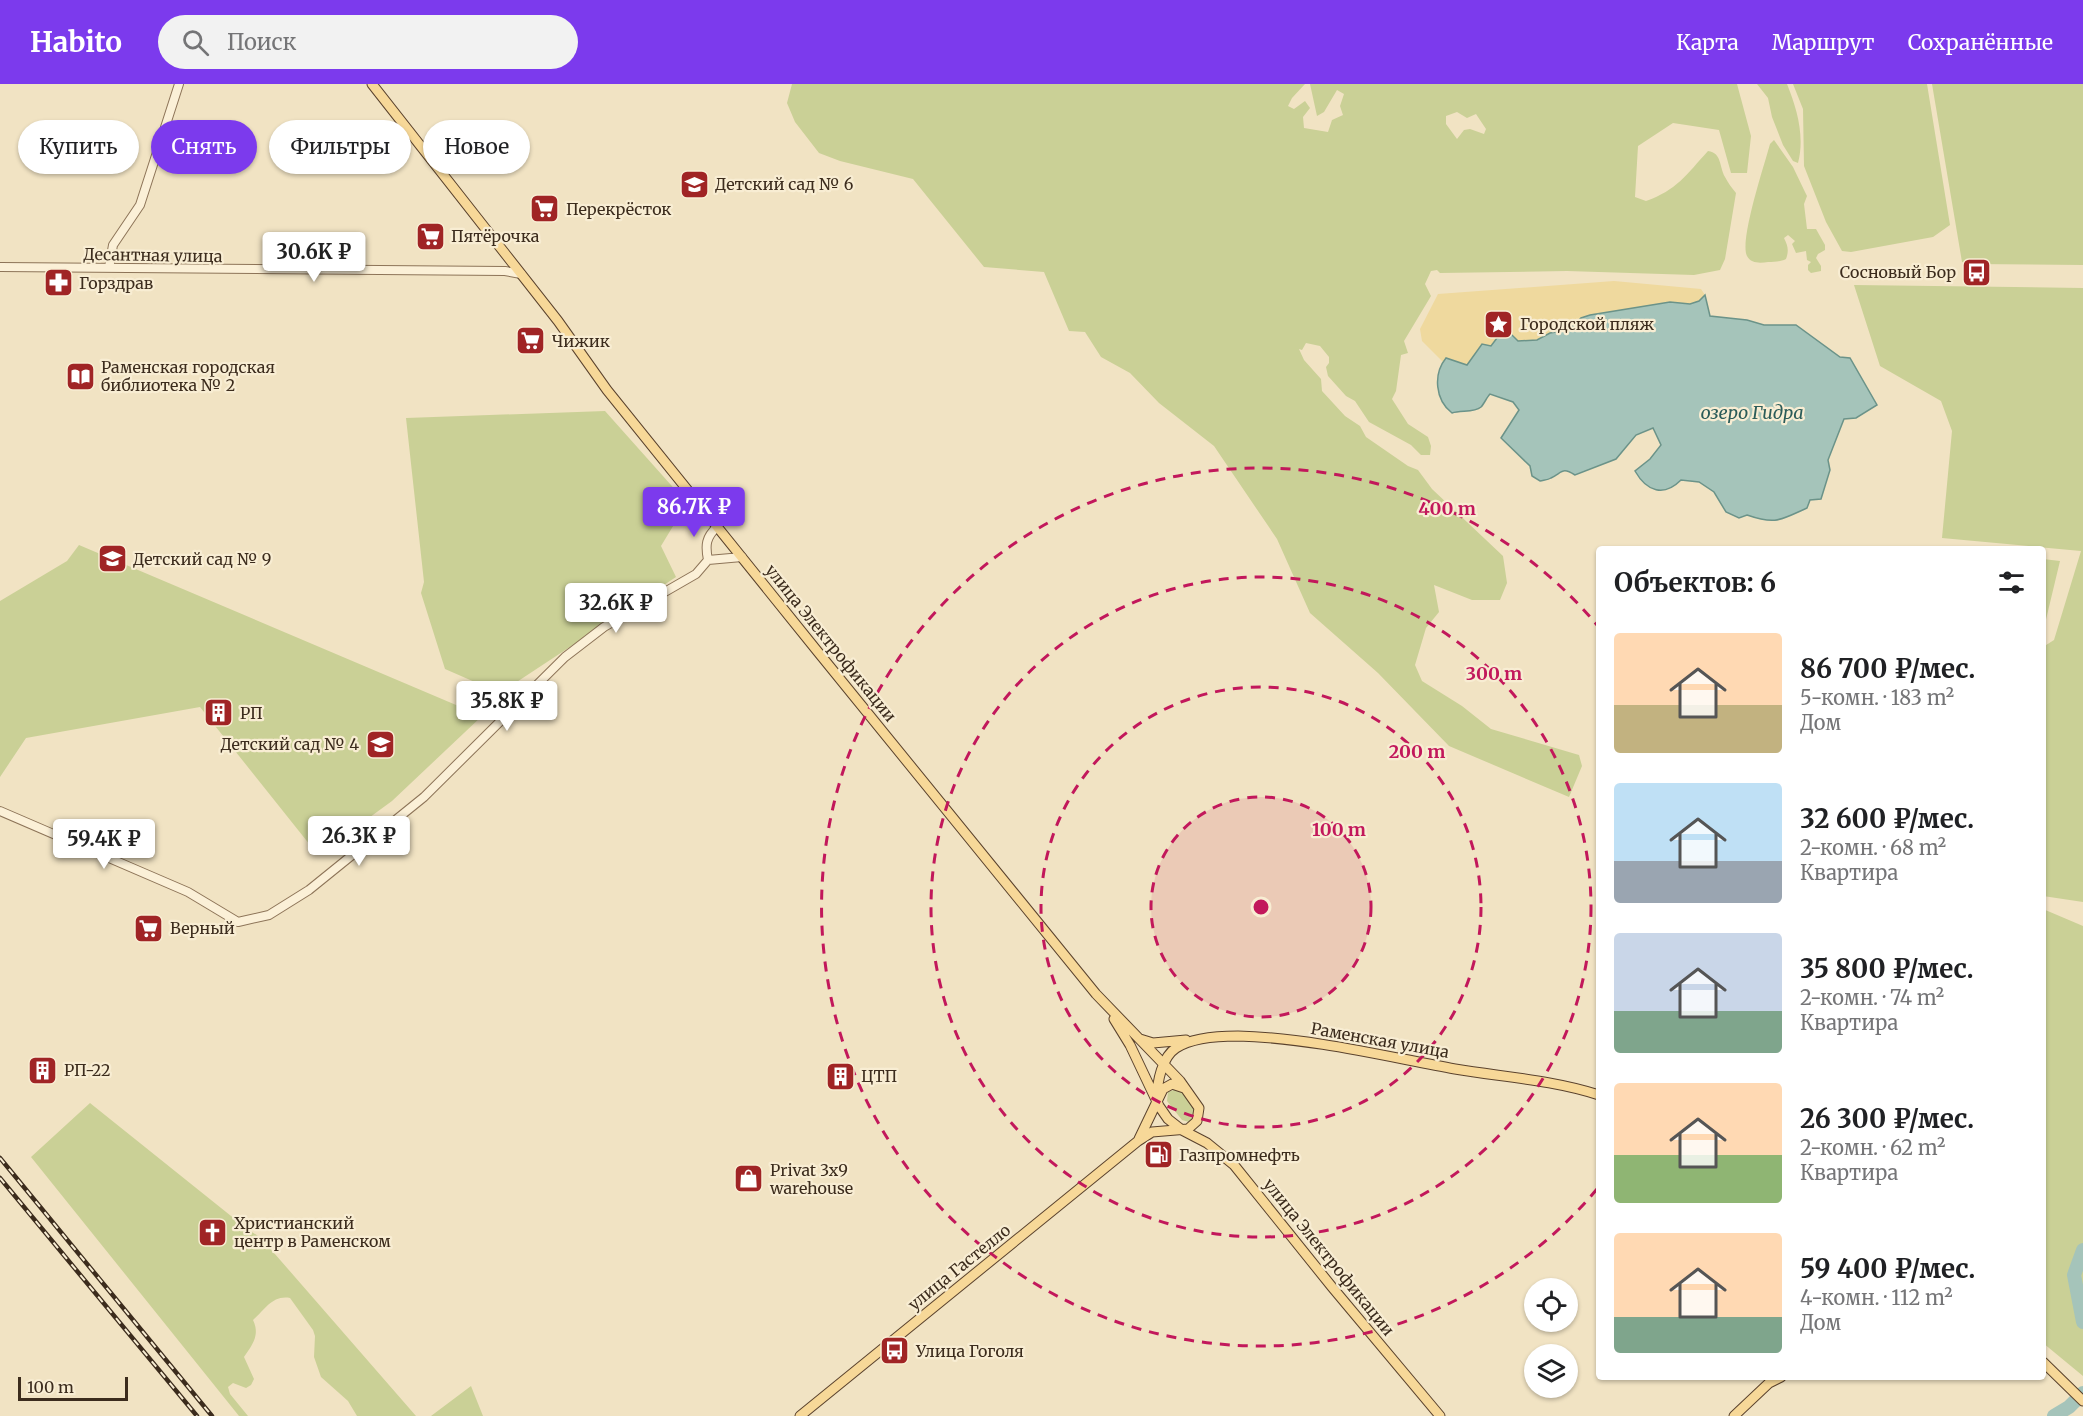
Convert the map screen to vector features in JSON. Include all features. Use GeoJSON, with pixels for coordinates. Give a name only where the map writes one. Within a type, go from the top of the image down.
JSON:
{"type":"FeatureCollection","features":[{"type":"Feature","properties":{"kind":"main road","name":"улица Электрофикации"},"geometry":{"type":"LineString","coordinates":[[372,84],[521,273],[607,390],[963,832],[1101,999]]}},
{"type":"Feature","properties":{"kind":"main road"},"geometry":{"type":"LineString","coordinates":[[1101,999],[1195,1101],[1200,1112],[1197,1121],[1192,1126],[1182,1130],[1168,1119],[1156,1100],[1130,1045],[1101,999]]}},
{"type":"Feature","properties":{"kind":"main road","name":"Раменская улица"},"geometry":{"type":"LineString","coordinates":[[1164,1065],[1176,1048],[1203,1039],[1236,1036],[1306,1043],[1574,1087],[1596,1094]]}},
{"type":"Feature","properties":{"kind":"main road"},"geometry":{"type":"LineString","coordinates":[[1140,1039],[1153,1043],[1203,1039]]}},
{"type":"Feature","properties":{"kind":"main road","name":"улица Гастелло"},"geometry":{"type":"LineString","coordinates":[[1138,1141],[1156,1100],[1158,1081],[1164,1065]]}},
{"type":"Feature","properties":{"kind":"main road"},"geometry":{"type":"LineString","coordinates":[[1156,1100],[1167,1085],[1172,1084],[1185,1089]]}},
{"type":"Feature","properties":{"kind":"main road","name":"улица Электрофикации"},"geometry":{"type":"LineString","coordinates":[[1182,1130],[1207,1143],[1234,1165],[1440,1416]]}},
{"type":"Feature","properties":{"kind":"main road","name":"улица Гастелло"},"geometry":{"type":"LineString","coordinates":[[800,1416],[1138,1141],[1152,1132],[1182,1130]]}},
{"type":"Feature","properties":{"kind":"main road"},"geometry":{"type":"LineString","coordinates":[[2047,1366],[2083,1401]]}},
{"type":"Feature","properties":{"kind":"main road"},"geometry":{"type":"LineString","coordinates":[[1734,1416],[1775,1380]]}},
{"type":"Feature","properties":{"kind":"street"},"geometry":{"type":"LineString","coordinates":[[109,268],[112,245],[135,214],[142,199],[179,84]]}},
{"type":"Feature","properties":{"kind":"street","name":"Десантная улица"},"geometry":{"type":"LineString","coordinates":[[0,267],[505,271],[521,273]]}},
{"type":"Feature","properties":{"kind":"street"},"geometry":{"type":"LineString","coordinates":[[708,560],[706,542],[717,527]]}},
{"type":"Feature","properties":{"kind":"street"},"geometry":{"type":"LineString","coordinates":[[0,811],[188,892],[238,922],[269,915],[309,890],[424,797],[565,657],[604,627],[696,574],[708,560],[742,556]]}},
{"type":"Feature","properties":{"kind":"green space"},"geometry":{"type":"Polygon","coordinates":[[[792,84],[1305,84],[1288,106],[1294,109],[1305,101],[1310,108],[1303,117],[1304,128],[1328,132],[1332,120],[1343,115],[1340,106],[1344,94],[1337,90],[1324,112],[1317,116],[1310,84],[1737,84],[1751,136],[1747,173],[1731,173],[1719,130],[1673,123],[1638,146],[1635,197],[1646,201],[1673,187],[1708,151],[1718,157],[1725,177],[1736,193],[1725,259],[1720,270],[1694,275],[1567,271],[1440,273],[1437,270],[1431,271],[1425,284],[1431,296],[1404,341],[1408,353],[1401,355],[1396,391],[1392,399],[1408,424],[1428,437],[1431,446],[1430,455],[1421,455],[1411,445],[1369,422],[1355,401],[1346,396],[1328,376],[1326,367],[1329,357],[1320,346],[1306,343],[1302,350],[1299,349],[1304,360],[1321,379],[1322,391],[1345,416],[1360,426],[1366,437],[1408,466],[1418,470],[1432,489],[1503,556],[1507,583],[1500,600],[1472,600],[1434,585],[1439,612],[1426,628],[1415,665],[1422,681],[1462,706],[1491,729],[1579,755],[1582,766],[1569,797],[1449,746],[1378,673],[1310,613],[1277,539],[1214,446],[1159,403],[1130,373],[1101,357],[1085,332],[1069,331],[1044,272],[984,267],[913,179],[840,161],[819,153],[795,122],[787,103],[792,84]],[[1457,112],[1446,116],[1446,124],[1457,139],[1464,130],[1470,129],[1484,134],[1486,129],[1476,114],[1467,118],[1457,112]]]}},
{"type":"Feature","properties":{"kind":"green space"},"geometry":{"type":"Polygon","coordinates":[[[1757,84],[1787,84],[1799,123],[1801,143],[1798,163],[1793,161],[1783,145],[1772,117],[1768,98],[1757,84]]]}},
{"type":"Feature","properties":{"kind":"green space"},"geometry":{"type":"Polygon","coordinates":[[[1793,84],[1927,84],[1950,225],[1933,237],[1851,252],[1842,251],[1826,222],[1804,166],[1803,109],[1793,84]]]}},
{"type":"Feature","properties":{"kind":"green space"},"geometry":{"type":"Polygon","coordinates":[[[1932,84],[2083,84],[2083,265],[1962,262],[1932,84]]]}},
{"type":"Feature","properties":{"kind":"green space"},"geometry":{"type":"Polygon","coordinates":[[[1774,140],[1793,167],[1807,196],[1804,204],[1807,229],[1816,229],[1825,245],[1825,250],[1816,258],[1821,271],[1811,273],[1808,270],[1811,262],[1807,260],[1806,251],[1796,253],[1792,244],[1795,241],[1788,235],[1784,238],[1788,248],[1786,259],[1759,263],[1747,256],[1745,248],[1749,219],[1770,144],[1774,140]]]}},
{"type":"Feature","properties":{"kind":"green space"},"geometry":{"type":"Polygon","coordinates":[[[1854,285],[2083,288],[2083,902],[2046,896],[2046,645],[2054,640],[2081,551],[1942,538],[1952,431],[1941,401],[1880,366],[1854,285]]]}},
{"type":"Feature","properties":{"kind":"green space"},"geometry":{"type":"Polygon","coordinates":[[[605,411],[687,503],[661,546],[676,577],[500,693],[445,669],[421,593],[424,582],[406,418],[605,411]]]}},
{"type":"Feature","properties":{"kind":"green space"},"geometry":{"type":"Polygon","coordinates":[[[79,545],[482,716],[392,801],[318,855],[200,707],[26,738],[0,777],[0,601],[67,561],[79,545]]]}},
{"type":"Feature","properties":{"kind":"green space"},"geometry":{"type":"Polygon","coordinates":[[[2046,559],[2060,561],[2046,619],[2046,559]]]}},
{"type":"Feature","properties":{"kind":"green space"},"geometry":{"type":"Polygon","coordinates":[[[2046,910],[2083,926],[2083,1376],[2046,1345],[2046,910]]]}},
{"type":"Feature","properties":{"kind":"green space"},"geometry":{"type":"Polygon","coordinates":[[[1177,1089],[1182,1091],[1196,1108],[1195,1118],[1189,1122],[1182,1120],[1167,1101],[1168,1092],[1177,1089]]]}},
{"type":"Feature","properties":{"kind":"green space"},"geometry":{"type":"Polygon","coordinates":[[[90,1103],[261,1238],[416,1416],[357,1416],[348,1401],[321,1377],[314,1357],[313,1330],[290,1298],[284,1298],[269,1304],[253,1320],[256,1335],[244,1357],[254,1379],[246,1388],[233,1383],[228,1387],[230,1394],[248,1416],[239,1416],[31,1157],[90,1103]]]}},
{"type":"Feature","properties":{"kind":"green space"},"geometry":{"type":"Polygon","coordinates":[[[471,1386],[483,1416],[431,1416],[471,1386]]]}},
{"type":"Feature","properties":{"kind":"sand","name":"Городской пляж"},"geometry":{"type":"Polygon","coordinates":[[[1614,281],[1701,289],[1705,295],[1699,301],[1690,304],[1670,302],[1581,318],[1568,330],[1550,333],[1537,340],[1518,341],[1511,334],[1497,338],[1491,346],[1482,344],[1467,365],[1446,358],[1443,362],[1422,341],[1420,329],[1438,294],[1614,281]]]}},
{"type":"Feature","properties":{"kind":"water","name":"озеро Гидра"},"geometry":{"type":"Polygon","coordinates":[[[1705,295],[1710,316],[1747,320],[1764,325],[1796,325],[1840,357],[1850,358],[1877,405],[1856,418],[1844,419],[1828,460],[1830,470],[1821,499],[1810,500],[1807,508],[1784,518],[1765,520],[1747,515],[1739,518],[1726,512],[1714,492],[1699,482],[1681,480],[1668,489],[1650,488],[1635,471],[1650,459],[1661,445],[1653,428],[1636,435],[1616,459],[1575,475],[1565,471],[1550,479],[1540,481],[1532,476],[1530,466],[1501,438],[1519,410],[1513,402],[1490,394],[1478,409],[1452,413],[1446,408],[1439,394],[1439,372],[1446,358],[1467,365],[1482,344],[1491,346],[1497,338],[1511,334],[1518,341],[1537,340],[1550,333],[1568,330],[1581,318],[1590,315],[1670,302],[1690,304],[1699,301],[1705,295]]]}},
{"type":"Feature","properties":{"kind":"waterway"},"geometry":{"type":"LineString","coordinates":[[2083,1250],[2074,1275],[2083,1322]]}},
{"type":"Feature","properties":{"kind":"waterway"},"geometry":{"type":"LineString","coordinates":[[2054,1416],[2069,1407],[2083,1393]]}},
{"type":"Feature","properties":{"kind":"railway"},"geometry":{"type":"LineString","coordinates":[[0,1158],[212,1416]]}},
{"type":"Feature","properties":{"kind":"railway"},"geometry":{"type":"LineString","coordinates":[[0,1178],[197,1416]]}},
{"type":"Feature","properties":{"kind":"place","name":"Детский сад № 6"},"geometry":{"type":"Point","coordinates":[694,184]}},
{"type":"Feature","properties":{"kind":"place","name":"Перекрёсток"},"geometry":{"type":"Point","coordinates":[545,209]}},
{"type":"Feature","properties":{"kind":"place","name":"Пятёрочка"},"geometry":{"type":"Point","coordinates":[430,236]}},
{"type":"Feature","properties":{"kind":"place","name":"Сосновый Бор"},"geometry":{"type":"Point","coordinates":[1977,272]}},
{"type":"Feature","properties":{"kind":"place","name":"Горздрав"},"geometry":{"type":"Point","coordinates":[58,283]}},
{"type":"Feature","properties":{"kind":"place","name":"Городской пляж"},"geometry":{"type":"Point","coordinates":[1499,324]}},
{"type":"Feature","properties":{"kind":"place","name":"Чижик"},"geometry":{"type":"Point","coordinates":[531,341]}},
{"type":"Feature","properties":{"kind":"place","name":"Раменская городская библиотека № 2"},"geometry":{"type":"Point","coordinates":[80,376]}},
{"type":"Feature","properties":{"kind":"place","name":"Детский сад № 9"},"geometry":{"type":"Point","coordinates":[112,559]}},
{"type":"Feature","properties":{"kind":"place","name":"РП"},"geometry":{"type":"Point","coordinates":[219,713]}},
{"type":"Feature","properties":{"kind":"place","name":"Детский сад № 4"},"geometry":{"type":"Point","coordinates":[380,744]}},
{"type":"Feature","properties":{"kind":"place","name":"Верный"},"geometry":{"type":"Point","coordinates":[149,928]}},
{"type":"Feature","properties":{"kind":"place","name":"РП-22"},"geometry":{"type":"Point","coordinates":[43,1070]}},
{"type":"Feature","properties":{"kind":"place","name":"ЦТП"},"geometry":{"type":"Point","coordinates":[840,1076]}},
{"type":"Feature","properties":{"kind":"place","name":"Газпромнефть"},"geometry":{"type":"Point","coordinates":[1158,1155]}},
{"type":"Feature","properties":{"kind":"place","name":"Privat 3x9 warehouse"},"geometry":{"type":"Point","coordinates":[749,1179]}},
{"type":"Feature","properties":{"kind":"place","name":"Христианский центр в Раменском"},"geometry":{"type":"Point","coordinates":[213,1232]}},
{"type":"Feature","properties":{"kind":"place","name":"Улица Гоголя"},"geometry":{"type":"Point","coordinates":[895,1351]}}]}
